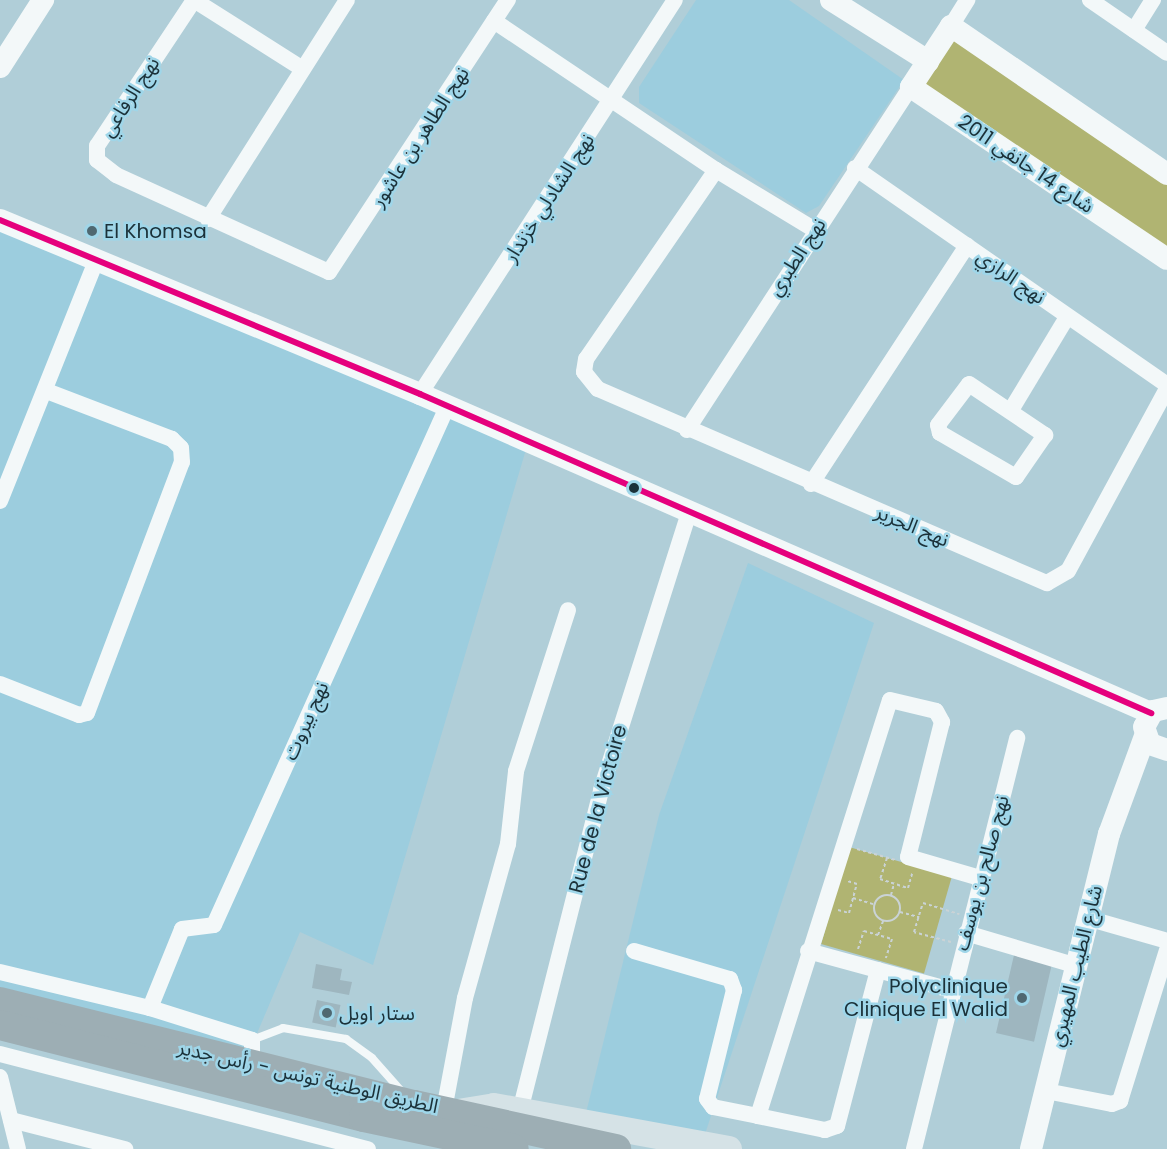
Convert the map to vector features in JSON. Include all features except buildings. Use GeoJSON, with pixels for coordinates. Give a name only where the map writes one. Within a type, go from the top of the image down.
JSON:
{"type":"FeatureCollection","features":[{"type":"Feature","properties":{"kind":"highway","name":"الطريق الوطنية تونس - رأس جدير"},"geometry":{"type":"LineString","coordinates":[[0,1002],[252,1053],[414,1105],[457,1128],[514,1149]]}},
{"type":"Feature","properties":{"kind":"highway","name":"الطريق الوطنية تونس - رأس جدير"},"geometry":{"type":"LineString","coordinates":[[0,1025],[457,1128],[616,1149]]}},
{"type":"Feature","properties":{"kind":"main road"},"geometry":{"type":"LineString","coordinates":[[457,1128],[494,1106],[729,1149]]}},
{"type":"Feature","properties":{"kind":"street"},"geometry":{"type":"LineString","coordinates":[[0,67],[6,42],[43,0]]}},
{"type":"Feature","properties":{"kind":"street"},"geometry":{"type":"LineString","coordinates":[[194,0],[301,68]]}},
{"type":"Feature","properties":{"kind":"street","name":"نهج الرفاعي"},"geometry":{"type":"LineString","coordinates":[[194,0],[96,153],[102,167],[208,219],[329,272]]}},
{"type":"Feature","properties":{"kind":"street"},"geometry":{"type":"LineString","coordinates":[[208,219],[301,68],[347,0]]}},
{"type":"Feature","properties":{"kind":"street","name":"نهج الطاهر بن عاشور"},"geometry":{"type":"LineString","coordinates":[[329,272],[508,0]]}},
{"type":"Feature","properties":{"kind":"street","name":"نهج الشادلي خزندار"},"geometry":{"type":"LineString","coordinates":[[420,394],[613,100],[675,0]]}},
{"type":"Feature","properties":{"kind":"street"},"geometry":{"type":"LineString","coordinates":[[831,0],[928,61]]}},
{"type":"Feature","properties":{"kind":"street"},"geometry":{"type":"LineString","coordinates":[[911,87],[967,0]]}},
{"type":"Feature","properties":{"kind":"street"},"geometry":{"type":"LineString","coordinates":[[1090,0],[1166,50]]}},
{"type":"Feature","properties":{"kind":"street"},"geometry":{"type":"LineString","coordinates":[[1134,30],[1153,0]]}},
{"type":"Feature","properties":{"kind":"street"},"geometry":{"type":"LineString","coordinates":[[494,21],[716,170],[815,230]]}},
{"type":"Feature","properties":{"kind":"street"},"geometry":{"type":"LineString","coordinates":[[951,26],[1167,174]]}},
{"type":"Feature","properties":{"kind":"street","name":"نهج الطبري"},"geometry":{"type":"LineString","coordinates":[[687,430],[855,168],[911,87]]}},
{"type":"Feature","properties":{"kind":"street","name":"شارع 14 جانفي 2011"},"geometry":{"type":"LineString","coordinates":[[911,87],[1167,259]]}},
{"type":"Feature","properties":{"kind":"street","name":"نهج الرازي"},"geometry":{"type":"LineString","coordinates":[[855,168],[1167,387]]}},
{"type":"Feature","properties":{"kind":"street","name":"نهج الجرير"},"geometry":{"type":"LineString","coordinates":[[716,170],[586,359],[584,372],[591,384],[687,430],[1047,583],[1056,581],[1068,571],[1167,387]]}},
{"type":"Feature","properties":{"kind":"street"},"geometry":{"type":"LineString","coordinates":[[0,220],[420,394],[1108,697],[1152,720],[1155,747],[1167,750]]}},
{"type":"Feature","properties":{"kind":"street"},"geometry":{"type":"LineString","coordinates":[[811,484],[967,246]]}},
{"type":"Feature","properties":{"kind":"street"},"geometry":{"type":"LineString","coordinates":[[0,501],[97,259]]}},
{"type":"Feature","properties":{"kind":"street"},"geometry":{"type":"LineString","coordinates":[[1011,410],[1067,317]]}},
{"type":"Feature","properties":{"kind":"street"},"geometry":{"type":"LineString","coordinates":[[971,384],[1011,410],[1045,435],[1016,477],[938,430],[971,384]]}},
{"type":"Feature","properties":{"kind":"street"},"geometry":{"type":"LineString","coordinates":[[0,684],[80,716],[87,713],[182,462],[181,448],[172,439],[46,391]]}},
{"type":"Feature","properties":{"kind":"street","name":"نهج بيروت"},"geometry":{"type":"LineString","coordinates":[[150,1008],[182,929],[214,925],[447,407]]}},
{"type":"Feature","properties":{"kind":"street","name":"Rue de la Victoire"},"geometry":{"type":"LineString","coordinates":[[520,1111],[595,811],[689,512]]}},
{"type":"Feature","properties":{"kind":"street"},"geometry":{"type":"LineString","coordinates":[[457,1128],[465,998],[508,844],[516,771],[568,610]]}},
{"type":"Feature","properties":{"kind":"street","name":"شارع الطيب المهيري"},"geometry":{"type":"LineString","coordinates":[[1030,1149],[1046,1091],[1074,965],[1128,784],[1152,720],[1167,691]]}},
{"type":"Feature","properties":{"kind":"street"},"geometry":{"type":"LineString","coordinates":[[758,1116],[885,704],[897,699],[936,711],[942,722],[912,858],[980,878]]}},
{"type":"Feature","properties":{"kind":"street","name":"نهج صالح بن يوسف"},"geometry":{"type":"LineString","coordinates":[[914,1149],[951,990],[1017,738]]}},
{"type":"Feature","properties":{"kind":"street"},"geometry":{"type":"LineString","coordinates":[[1128,784],[1167,750]]}},
{"type":"Feature","properties":{"kind":"street"},"geometry":{"type":"LineString","coordinates":[[1088,918],[1167,941]]}},
{"type":"Feature","properties":{"kind":"street"},"geometry":{"type":"LineString","coordinates":[[966,932],[1074,965]]}},
{"type":"Feature","properties":{"kind":"street"},"geometry":{"type":"LineString","coordinates":[[1046,1091],[1112,1104],[1120,1101],[1167,950]]}},
{"type":"Feature","properties":{"kind":"street"},"geometry":{"type":"LineString","coordinates":[[634,951],[730,979],[734,990],[707,1099],[713,1107],[825,1130],[837,1126],[880,971]]}},
{"type":"Feature","properties":{"kind":"street"},"geometry":{"type":"LineString","coordinates":[[808,951],[951,990]]}},
{"type":"Feature","properties":{"kind":"street"},"geometry":{"type":"LineString","coordinates":[[0,972],[150,1008],[252,1053]]}},
{"type":"Feature","properties":{"kind":"street"},"geometry":{"type":"LineString","coordinates":[[0,1054],[368,1149]]}},
{"type":"Feature","properties":{"kind":"street"},"geometry":{"type":"LineString","coordinates":[[0,1077],[18,1149]]}},
{"type":"Feature","properties":{"kind":"street"},"geometry":{"type":"LineString","coordinates":[[11,1120],[125,1149]]}},
{"type":"Feature","properties":{"kind":"lane"},"geometry":{"type":"LineString","coordinates":[[252,1053],[283,1028],[346,1039],[372,1058],[414,1105]]}},
{"type":"Feature","properties":{"kind":"path"},"geometry":{"type":"LineString","coordinates":[[843,844],[900,862],[912,858],[908,888],[880,879],[887,858]]}},
{"type":"Feature","properties":{"kind":"path"},"geometry":{"type":"LineString","coordinates":[[824,906],[849,913],[857,884],[833,877]]}},
{"type":"Feature","properties":{"kind":"path"},"geometry":{"type":"LineString","coordinates":[[891,895],[894,884]]}},
{"type":"Feature","properties":{"kind":"path"},"geometry":{"type":"LineString","coordinates":[[891,895],[899,902],[900,912],[893,920],[883,921],[875,914],[874,904],[880,896],[891,895]]}},
{"type":"Feature","properties":{"kind":"path"},"geometry":{"type":"LineString","coordinates":[[853,898],[874,904]]}},
{"type":"Feature","properties":{"kind":"path"},"geometry":{"type":"LineString","coordinates":[[923,903],[966,932],[914,932],[923,903]]}},
{"type":"Feature","properties":{"kind":"path"},"geometry":{"type":"LineString","coordinates":[[900,912],[919,917]]}},
{"type":"Feature","properties":{"kind":"path"},"geometry":{"type":"LineString","coordinates":[[878,935],[883,921]]}},
{"type":"Feature","properties":{"kind":"path"},"geometry":{"type":"LineString","coordinates":[[854,963],[864,931],[892,939],[880,971]]}},
{"type":"Feature","properties":{"kind":"shaded area"},"geometry":{"type":"Polygon","coordinates":[[[696,0],[789,0],[904,80],[819,206],[806,213],[639,103],[639,87],[696,0]]]}},
{"type":"Feature","properties":{"kind":"shaded area"},"geometry":{"type":"Polygon","coordinates":[[[0,213],[530,436],[373,965],[300,932],[250,1050],[0,989],[0,213]]]}},
{"type":"Feature","properties":{"kind":"shaded area"},"geometry":{"type":"Polygon","coordinates":[[[748,563],[874,623],[704,1137],[585,1117],[659,815],[748,563]]]}},
{"type":"Feature","properties":{"kind":"green space"},"geometry":{"type":"Polygon","coordinates":[[[949,28],[1167,176],[1167,256],[917,84],[949,28]]]}},
{"type":"Feature","properties":{"kind":"green space"},"geometry":{"type":"Polygon","coordinates":[[[849,847],[952,876],[924,974],[821,944],[849,847]]]}},
{"type":"Feature","properties":{"kind":"transit line"},"geometry":{"type":"LineString","coordinates":[[0,220],[420,394],[1151,713]]}},
{"type":"Feature","properties":{"kind":"place","name":"El Khomsa"},"geometry":{"type":"Point","coordinates":[92,231]}},
{"type":"Feature","properties":{"kind":"place","name":"Polyclinique Clinique El Walid"},"geometry":{"type":"Point","coordinates":[1022,998]}},
{"type":"Feature","properties":{"kind":"place","name":"ستار اويل"},"geometry":{"type":"Point","coordinates":[327,1013]}}]}
